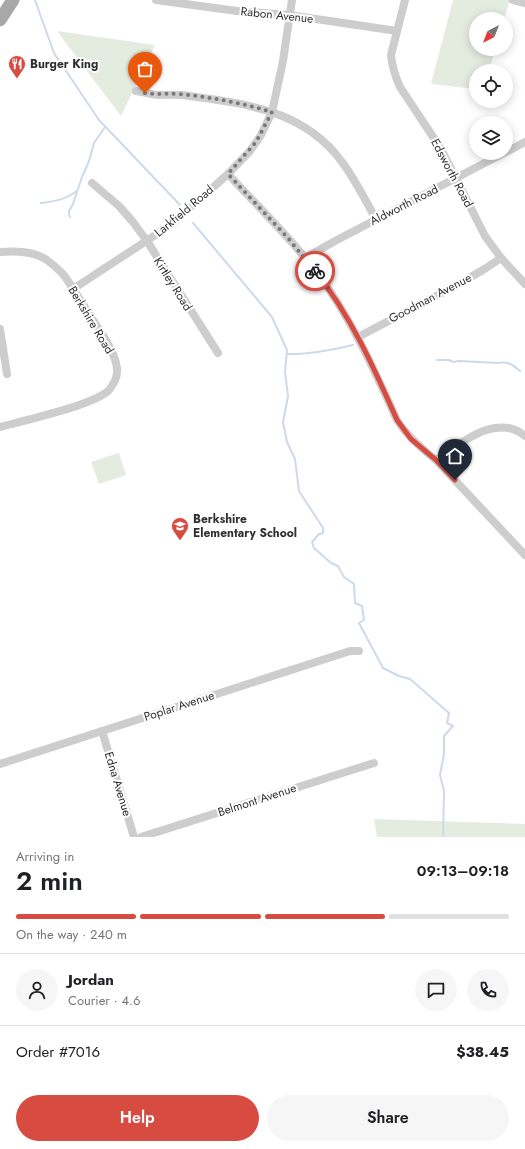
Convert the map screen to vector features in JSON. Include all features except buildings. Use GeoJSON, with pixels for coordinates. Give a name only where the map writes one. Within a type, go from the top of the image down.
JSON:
{"type":"FeatureCollection","features":[{"type":"Feature","properties":{"kind":"main road"},"geometry":{"type":"LineString","coordinates":[[0,19],[7,0]]}},
{"type":"Feature","properties":{"kind":"main road"},"geometry":{"type":"LineString","coordinates":[[0,19],[13,0]]}},
{"type":"Feature","properties":{"kind":"street","name":"Rabon Avenue"},"geometry":{"type":"LineString","coordinates":[[156,0],[190,2],[237,11],[289,15],[397,31]]}},
{"type":"Feature","properties":{"kind":"street","name":"Larkfield Road"},"geometry":{"type":"LineString","coordinates":[[73,289],[180,218],[228,174],[256,142],[272,112],[283,61],[292,0]]}},
{"type":"Feature","properties":{"kind":"street","name":"Edsworth Road"},"geometry":{"type":"LineString","coordinates":[[405,0],[392,55],[392,63],[396,79],[441,149],[486,236],[500,258],[525,284]]}},
{"type":"Feature","properties":{"kind":"street"},"geometry":{"type":"LineString","coordinates":[[513,0],[525,3]]}},
{"type":"Feature","properties":{"kind":"street"},"geometry":{"type":"LineString","coordinates":[[136,91],[156,94],[177,94],[212,99],[272,112],[289,118],[316,134],[342,161],[376,219]]}},
{"type":"Feature","properties":{"kind":"street","name":"Aldworth Road"},"geometry":{"type":"LineString","coordinates":[[513,148],[525,142]]}},
{"type":"Feature","properties":{"kind":"street","name":"Aldworth Road"},"geometry":{"type":"LineString","coordinates":[[305,258],[376,219],[490,160]]}},
{"type":"Feature","properties":{"kind":"street"},"geometry":{"type":"LineString","coordinates":[[228,174],[288,238],[328,288],[358,337],[397,420],[411,439],[436,460],[525,555]]}},
{"type":"Feature","properties":{"kind":"street","name":"Kirtley Road"},"geometry":{"type":"LineString","coordinates":[[92,183],[119,206],[146,241],[218,353]]}},
{"type":"Feature","properties":{"kind":"street","name":"Berkshire Road"},"geometry":{"type":"LineString","coordinates":[[0,252],[19,252],[39,256],[47,260],[62,273],[108,345],[114,358],[117,370],[115,381],[108,391],[91,401],[0,427]]}},
{"type":"Feature","properties":{"kind":"street","name":"Goodman Avenue"},"geometry":{"type":"LineString","coordinates":[[358,337],[461,282],[500,258]]}},
{"type":"Feature","properties":{"kind":"street"},"geometry":{"type":"LineString","coordinates":[[0,332],[7,374]]}},
{"type":"Feature","properties":{"kind":"street"},"geometry":{"type":"LineString","coordinates":[[436,460],[466,440],[486,430],[499,427],[512,428],[525,436]]}},
{"type":"Feature","properties":{"kind":"street","name":"Poplar Avenue"},"geometry":{"type":"LineString","coordinates":[[0,764],[350,651],[360,651]]}},
{"type":"Feature","properties":{"kind":"street","name":"Edna Avenue"},"geometry":{"type":"LineString","coordinates":[[102,731],[134,837]]}},
{"type":"Feature","properties":{"kind":"street","name":"Belmont Avenue"},"geometry":{"type":"LineString","coordinates":[[141,837],[374,763]]}},
{"type":"Feature","properties":{"kind":"shaded area"},"geometry":{"type":"Polygon","coordinates":[[[453,0],[510,0],[506,12],[469,12],[469,56],[493,56],[491,64],[469,64],[469,88],[431,84],[453,0]]]}},
{"type":"Feature","properties":{"kind":"shaded area"},"geometry":{"type":"Polygon","coordinates":[[[57,31],[155,45],[121,116],[57,31]]]}},
{"type":"Feature","properties":{"kind":"shaded area"},"geometry":{"type":"Polygon","coordinates":[[[119,453],[126,475],[99,484],[91,462],[119,453]]]}},
{"type":"Feature","properties":{"kind":"shaded area"},"geometry":{"type":"Polygon","coordinates":[[[374,819],[525,824],[525,837],[377,837],[374,819]]]}},
{"type":"Feature","properties":{"kind":"waterway"},"geometry":{"type":"LineString","coordinates":[[35,0],[54,53],[99,120],[180,205]]}},
{"type":"Feature","properties":{"kind":"waterway"},"geometry":{"type":"LineString","coordinates":[[70,217],[69,211],[89,161],[94,143],[105,127]]}},
{"type":"Feature","properties":{"kind":"waterway"},"geometry":{"type":"LineString","coordinates":[[41,203],[55,201],[77,191]]}},
{"type":"Feature","properties":{"kind":"waterway"},"geometry":{"type":"LineString","coordinates":[[193,223],[272,317],[287,350],[285,372],[288,396],[283,422],[287,442],[295,459],[299,491],[323,528],[323,533],[319,534],[312,542],[314,548],[331,563],[338,566],[344,577],[354,584],[355,603],[362,606],[364,620],[359,623],[383,668],[399,676],[410,679],[449,713],[447,723],[453,726],[444,736],[444,754],[440,775],[444,791],[443,837]]}},
{"type":"Feature","properties":{"kind":"waterway"},"geometry":{"type":"LineString","coordinates":[[287,354],[312,353],[353,345]]}},
{"type":"Feature","properties":{"kind":"waterway"},"geometry":{"type":"LineString","coordinates":[[437,360],[449,360],[453,362],[508,363],[520,371]]}},
{"type":"Feature","properties":{"kind":"way so far"},"geometry":{"type":"LineString","coordinates":[[145,93],[177,94],[212,99],[272,112],[266,126],[256,142],[228,174],[288,238],[315,271]]}},
{"type":"Feature","properties":{"kind":"place","name":"Burger King"},"geometry":{"type":"Point","coordinates":[17,79]}},
{"type":"Feature","properties":{"kind":"place","name":"Berkshire Elementary School"},"geometry":{"type":"Point","coordinates":[180,541]}},
{"type":"Feature","properties":{"kind":"route"},"geometry":{"type":"LineString","coordinates":[[315,271],[328,288],[358,337],[397,420],[404,431],[411,439],[436,460],[455,480]]}}]}
